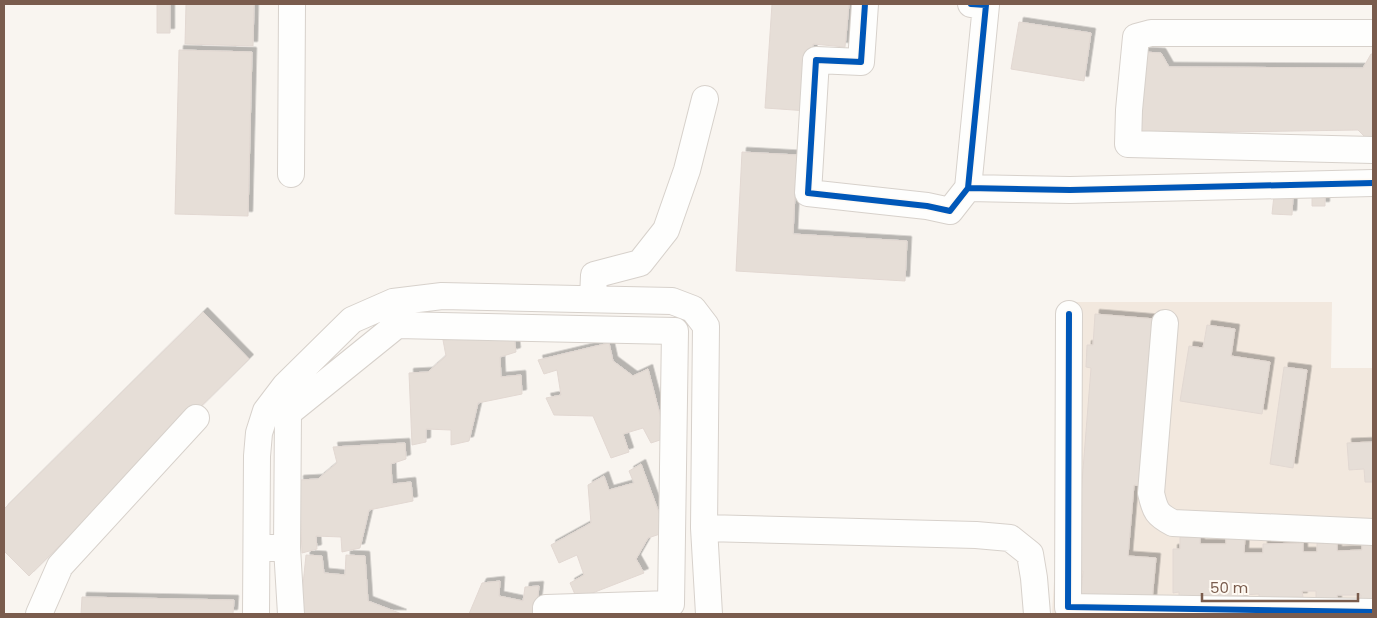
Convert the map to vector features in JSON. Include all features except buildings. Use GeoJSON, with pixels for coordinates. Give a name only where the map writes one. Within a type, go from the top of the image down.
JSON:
{"type":"FeatureCollection","features":[{"type":"Feature","properties":{"kind":"street"},"geometry":{"type":"LineString","coordinates":[[291,174],[292,4]]}},
{"type":"Feature","properties":{"kind":"street"},"geometry":{"type":"LineString","coordinates":[[865,4],[861,62],[816,60],[808,193],[927,206],[950,211],[968,188],[986,5],[971,4]]}},
{"type":"Feature","properties":{"kind":"street"},"geometry":{"type":"LineString","coordinates":[[1373,33],[1151,33],[1136,37],[1129,110],[1128,144],[1373,150]]}},
{"type":"Feature","properties":{"kind":"street"},"geometry":{"type":"LineString","coordinates":[[593,299],[594,275],[640,263],[666,230],[687,170],[705,99]]}},
{"type":"Feature","properties":{"kind":"street"},"geometry":{"type":"LineString","coordinates":[[968,188],[1070,190],[1373,183]]}},
{"type":"Feature","properties":{"kind":"street"},"geometry":{"type":"LineString","coordinates":[[256,614],[258,433],[266,412],[284,386],[352,320],[393,302],[442,296],[672,302],[693,309],[706,326],[704,528],[708,606],[671,604],[546,608],[546,614]]}},
{"type":"Feature","properties":{"kind":"street"},"geometry":{"type":"LineString","coordinates":[[1069,314],[1068,607],[1373,612]]}},
{"type":"Feature","properties":{"kind":"street"},"geometry":{"type":"LineString","coordinates":[[1165,323],[1151,493],[1154,507],[1161,517],[1173,523],[1373,532]]}},
{"type":"Feature","properties":{"kind":"street"},"geometry":{"type":"LineString","coordinates":[[291,614],[287,548],[288,413],[397,325],[675,331],[671,604]]}},
{"type":"Feature","properties":{"kind":"street"},"geometry":{"type":"LineString","coordinates":[[39,614],[60,566],[196,418]]}},
{"type":"Feature","properties":{"kind":"street"},"geometry":{"type":"LineString","coordinates":[[704,528],[976,535],[1010,538],[1030,554],[1037,614]]}},
{"type":"Feature","properties":{"kind":"street"},"geometry":{"type":"LineString","coordinates":[[256,548],[287,548]]}},
{"type":"Feature","properties":{"kind":"shaded area"},"geometry":{"type":"Polygon","coordinates":[[[1071,302],[1332,302],[1331,368],[1373,368],[1373,614],[1052,614],[1071,302]]]}},
{"type":"Feature","properties":{"kind":"cycle path"},"geometry":{"type":"LineString","coordinates":[[865,4],[861,62],[816,60],[808,193],[927,206],[950,211],[968,188]]}},
{"type":"Feature","properties":{"kind":"cycle path"},"geometry":{"type":"LineString","coordinates":[[971,4],[986,5],[968,188],[1070,190],[1373,183]]}},
{"type":"Feature","properties":{"kind":"cycle path"},"geometry":{"type":"LineString","coordinates":[[1069,314],[1068,607],[1373,612]]}}]}
